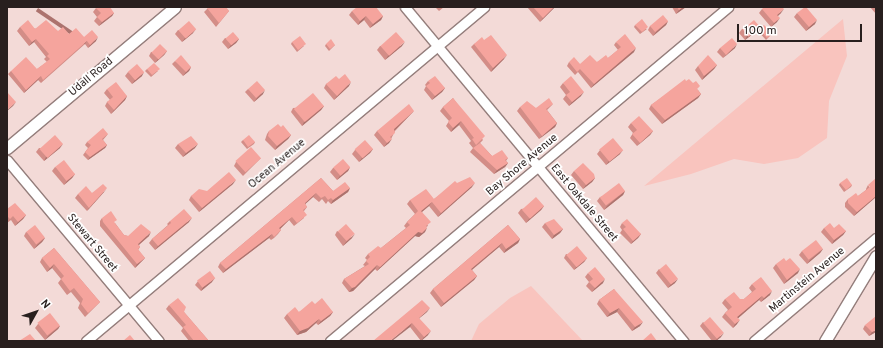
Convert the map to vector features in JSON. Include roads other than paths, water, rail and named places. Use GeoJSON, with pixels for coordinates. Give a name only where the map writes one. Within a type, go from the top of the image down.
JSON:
{"type":"FeatureCollection","features":[{"type":"Feature","properties":{"kind":"street","name":"Udall Road"},"geometry":{"type":"LineString","coordinates":[[7,148],[175,7]]}},
{"type":"Feature","properties":{"kind":"street","name":"East Oakdale Street"},"geometry":{"type":"LineString","coordinates":[[405,7],[683,341]]}},
{"type":"Feature","properties":{"kind":"street","name":"Ocean Avenue"},"geometry":{"type":"LineString","coordinates":[[86,341],[128,304],[484,7]]}},
{"type":"Feature","properties":{"kind":"street","name":"Bay Shore Avenue"},"geometry":{"type":"LineString","coordinates":[[330,341],[728,7]]}},
{"type":"Feature","properties":{"kind":"street","name":"Stewart Street"},"geometry":{"type":"LineString","coordinates":[[7,160],[159,341]]}},
{"type":"Feature","properties":{"kind":"street","name":"Martinstein Avenue"},"geometry":{"type":"LineString","coordinates":[[754,341],[876,238]]}},
{"type":"Feature","properties":{"kind":"street"},"geometry":{"type":"LineString","coordinates":[[825,341],[876,256]]}}]}
